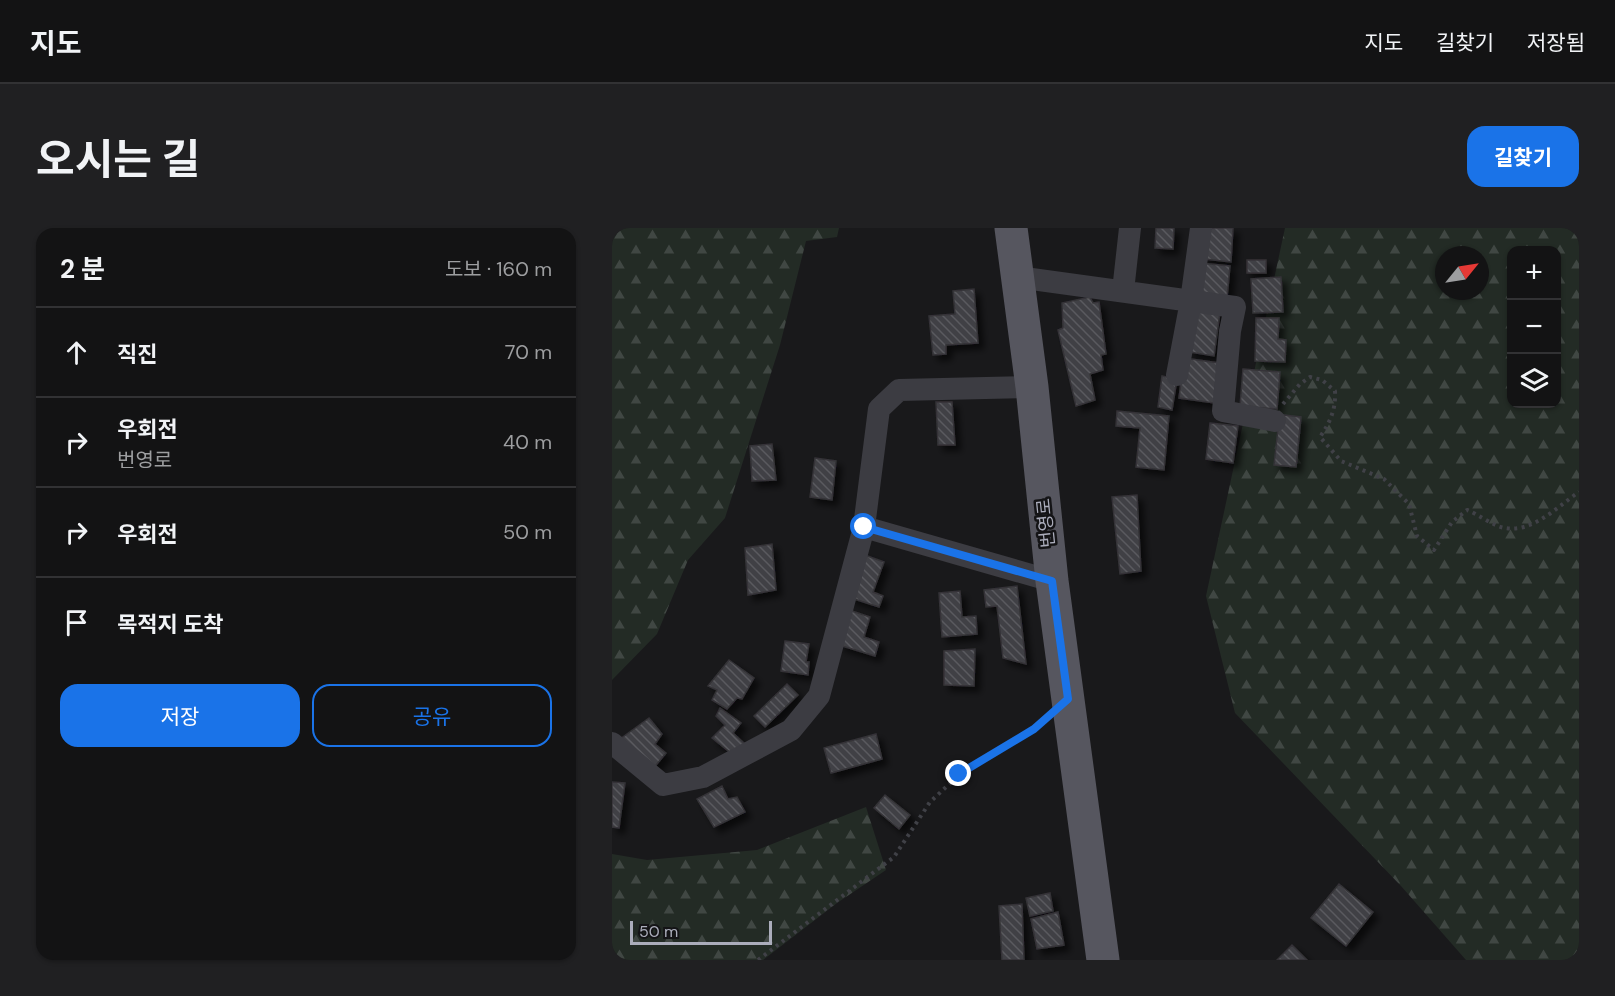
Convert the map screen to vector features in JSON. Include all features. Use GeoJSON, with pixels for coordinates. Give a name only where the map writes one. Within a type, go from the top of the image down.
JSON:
{"type":"FeatureCollection","features":[{"type":"Feature","properties":{"kind":"main road","name":"번영로"},"geometry":{"type":"LineString","coordinates":[[1011,228],[1032,387],[1052,581],[1103,960]]}},
{"type":"Feature","properties":{"kind":"street"},"geometry":{"type":"LineString","coordinates":[[1123,291],[1130,228]]}},
{"type":"Feature","properties":{"kind":"street"},"geometry":{"type":"LineString","coordinates":[[1177,375],[1191,301],[1201,228]]}},
{"type":"Feature","properties":{"kind":"street"},"geometry":{"type":"LineString","coordinates":[[1017,277],[1235,307],[1230,331],[1223,411],[1275,421]]}},
{"type":"Feature","properties":{"kind":"street"},"geometry":{"type":"LineString","coordinates":[[612,743],[663,785],[703,777],[791,730],[819,696],[864,527],[879,409],[899,390],[1032,387]]}},
{"type":"Feature","properties":{"kind":"street"},"geometry":{"type":"LineString","coordinates":[[864,527],[1052,581]]}},
{"type":"Feature","properties":{"kind":"path"},"geometry":{"type":"LineString","coordinates":[[1275,421],[1276,413],[1300,384],[1310,377],[1322,380],[1335,391],[1336,401],[1333,418],[1320,437],[1341,461],[1384,479],[1409,504],[1416,536],[1434,550],[1452,522],[1467,510],[1504,528],[1523,528],[1539,521],[1579,492]]}},
{"type":"Feature","properties":{"kind":"path"},"geometry":{"type":"LineString","coordinates":[[758,960],[894,857],[930,802],[959,774],[1034,729],[1068,699]]}},
{"type":"Feature","properties":{"kind":"green space"},"geometry":{"type":"Polygon","coordinates":[[[612,228],[839,228],[837,237],[806,241],[780,345],[725,518],[688,560],[657,634],[612,680],[612,228]]]}},
{"type":"Feature","properties":{"kind":"green space"},"geometry":{"type":"Polygon","coordinates":[[[1285,228],[1579,228],[1579,960],[1466,960],[1401,886],[1235,713],[1206,596],[1285,228]]]}},
{"type":"Feature","properties":{"kind":"green space"},"geometry":{"type":"Polygon","coordinates":[[[866,807],[886,870],[837,903],[763,960],[612,960],[612,854],[647,860],[757,850],[866,807]]]}},
{"type":"Feature","properties":{"kind":"building"},"geometry":{"type":"Polygon","coordinates":[[[1156,228],[1174,228],[1173,249],[1155,248],[1156,228]]]}},
{"type":"Feature","properties":{"kind":"building"},"geometry":{"type":"Polygon","coordinates":[[[1206,228],[1233,228],[1231,262],[1204,259],[1206,228]]]}},
{"type":"Feature","properties":{"kind":"building"},"geometry":{"type":"Polygon","coordinates":[[[1247,260],[1266,260],[1266,273],[1247,273],[1247,260]]]}},
{"type":"Feature","properties":{"kind":"building"},"geometry":{"type":"Polygon","coordinates":[[[1200,263],[1230,266],[1227,298],[1197,296],[1200,263]]]}},
{"type":"Feature","properties":{"kind":"building"},"geometry":{"type":"Polygon","coordinates":[[[1281,277],[1283,312],[1253,313],[1251,279],[1281,277]]]}},
{"type":"Feature","properties":{"kind":"building"},"geometry":{"type":"Polygon","coordinates":[[[974,289],[978,343],[946,345],[946,354],[933,355],[929,316],[955,314],[953,291],[974,289]]]}},
{"type":"Feature","properties":{"kind":"building"},"geometry":{"type":"Polygon","coordinates":[[[1090,297],[1093,303],[1099,302],[1106,354],[1101,355],[1103,370],[1090,374],[1095,400],[1076,406],[1058,330],[1063,328],[1062,303],[1090,297]]]}},
{"type":"Feature","properties":{"kind":"building"},"geometry":{"type":"Polygon","coordinates":[[[1195,308],[1220,312],[1214,356],[1189,352],[1195,308]]]}},
{"type":"Feature","properties":{"kind":"building"},"geometry":{"type":"Polygon","coordinates":[[[1256,318],[1279,318],[1278,339],[1286,340],[1285,362],[1255,361],[1256,318]]]}},
{"type":"Feature","properties":{"kind":"building"},"geometry":{"type":"Polygon","coordinates":[[[1184,358],[1219,363],[1214,403],[1179,398],[1184,358]]]}},
{"type":"Feature","properties":{"kind":"building"},"geometry":{"type":"Polygon","coordinates":[[[1243,369],[1280,372],[1277,409],[1240,406],[1243,369]]]}},
{"type":"Feature","properties":{"kind":"building"},"geometry":{"type":"Polygon","coordinates":[[[1162,376],[1177,379],[1172,410],[1158,407],[1162,376]]]}},
{"type":"Feature","properties":{"kind":"building"},"geometry":{"type":"Polygon","coordinates":[[[936,402],[952,402],[955,445],[938,445],[936,402]]]}},
{"type":"Feature","properties":{"kind":"building"},"geometry":{"type":"Polygon","coordinates":[[[1117,411],[1169,416],[1164,470],[1136,467],[1140,428],[1116,426],[1117,411]]]}},
{"type":"Feature","properties":{"kind":"building"},"geometry":{"type":"Polygon","coordinates":[[[1284,415],[1301,417],[1296,467],[1274,465],[1279,420],[1284,420],[1284,415]]]}},
{"type":"Feature","properties":{"kind":"building"},"geometry":{"type":"Polygon","coordinates":[[[1210,423],[1238,426],[1233,463],[1206,459],[1210,423]]]}},
{"type":"Feature","properties":{"kind":"building"},"geometry":{"type":"Polygon","coordinates":[[[772,444],[776,480],[752,481],[750,446],[772,444]]]}},
{"type":"Feature","properties":{"kind":"building"},"geometry":{"type":"Polygon","coordinates":[[[815,458],[836,461],[832,500],[810,497],[815,458]]]}},
{"type":"Feature","properties":{"kind":"building"},"geometry":{"type":"Polygon","coordinates":[[[1137,495],[1141,571],[1120,574],[1112,497],[1137,495]]]}},
{"type":"Feature","properties":{"kind":"building"},"geometry":{"type":"Polygon","coordinates":[[[772,544],[776,590],[748,595],[745,548],[772,544]]]}},
{"type":"Feature","properties":{"kind":"building"},"geometry":{"type":"Polygon","coordinates":[[[862,554],[884,562],[873,592],[883,596],[879,607],[848,597],[862,554]]]}},
{"type":"Feature","properties":{"kind":"building"},"geometry":{"type":"Polygon","coordinates":[[[1017,586],[1026,664],[1003,658],[997,606],[986,607],[984,590],[1017,586]]]}},
{"type":"Feature","properties":{"kind":"building"},"geometry":{"type":"Polygon","coordinates":[[[960,591],[962,617],[976,616],[977,634],[942,637],[939,593],[960,591]]]}},
{"type":"Feature","properties":{"kind":"building"},"geometry":{"type":"Polygon","coordinates":[[[849,610],[870,617],[864,637],[879,642],[875,656],[839,645],[849,610]]]}},
{"type":"Feature","properties":{"kind":"building"},"geometry":{"type":"Polygon","coordinates":[[[785,641],[809,644],[806,662],[809,662],[808,675],[781,671],[785,641]]]}},
{"type":"Feature","properties":{"kind":"building"},"geometry":{"type":"Polygon","coordinates":[[[975,649],[974,686],[944,685],[944,651],[975,649]]]}},
{"type":"Feature","properties":{"kind":"building"},"geometry":{"type":"Polygon","coordinates":[[[729,660],[754,678],[742,699],[737,698],[727,709],[712,700],[717,690],[708,686],[729,660]]]}},
{"type":"Feature","properties":{"kind":"building"},"geometry":{"type":"Polygon","coordinates":[[[787,684],[798,695],[765,727],[754,716],[787,684]]]}},
{"type":"Feature","properties":{"kind":"building"},"geometry":{"type":"Polygon","coordinates":[[[720,708],[741,723],[733,733],[745,744],[732,754],[712,738],[725,725],[716,716],[720,708]]]}},
{"type":"Feature","properties":{"kind":"building"},"geometry":{"type":"Polygon","coordinates":[[[649,718],[662,734],[655,744],[666,753],[652,770],[616,742],[649,718]]]}},
{"type":"Feature","properties":{"kind":"building"},"geometry":{"type":"Polygon","coordinates":[[[876,734],[882,759],[831,773],[824,748],[876,734]]]}},
{"type":"Feature","properties":{"kind":"building"},"geometry":{"type":"Polygon","coordinates":[[[612,782],[625,783],[619,828],[612,827],[612,782]]]}},
{"type":"Feature","properties":{"kind":"building"},"geometry":{"type":"Polygon","coordinates":[[[722,786],[728,799],[737,797],[745,812],[714,827],[697,799],[722,786]]]}},
{"type":"Feature","properties":{"kind":"building"},"geometry":{"type":"Polygon","coordinates":[[[885,795],[910,815],[899,829],[874,808],[885,795]]]}},
{"type":"Feature","properties":{"kind":"building"},"geometry":{"type":"Polygon","coordinates":[[[1339,884],[1373,912],[1346,946],[1311,918],[1339,884]]]}},
{"type":"Feature","properties":{"kind":"building"},"geometry":{"type":"Polygon","coordinates":[[[1050,893],[1053,911],[1030,916],[1026,898],[1050,893]]]}},
{"type":"Feature","properties":{"kind":"building"},"geometry":{"type":"Polygon","coordinates":[[[1022,904],[1024,960],[1002,960],[999,906],[1022,904]]]}},
{"type":"Feature","properties":{"kind":"building"},"geometry":{"type":"Polygon","coordinates":[[[1058,912],[1064,945],[1037,949],[1031,919],[1058,912]]]}},
{"type":"Feature","properties":{"kind":"building"},"geometry":{"type":"Polygon","coordinates":[[[1292,945],[1307,960],[1277,960],[1292,945]]]}},
{"type":"Feature","properties":{"kind":"route"},"geometry":{"type":"LineString","coordinates":[[864,527],[1052,581],[1068,699],[1034,729],[959,774]]}}]}
